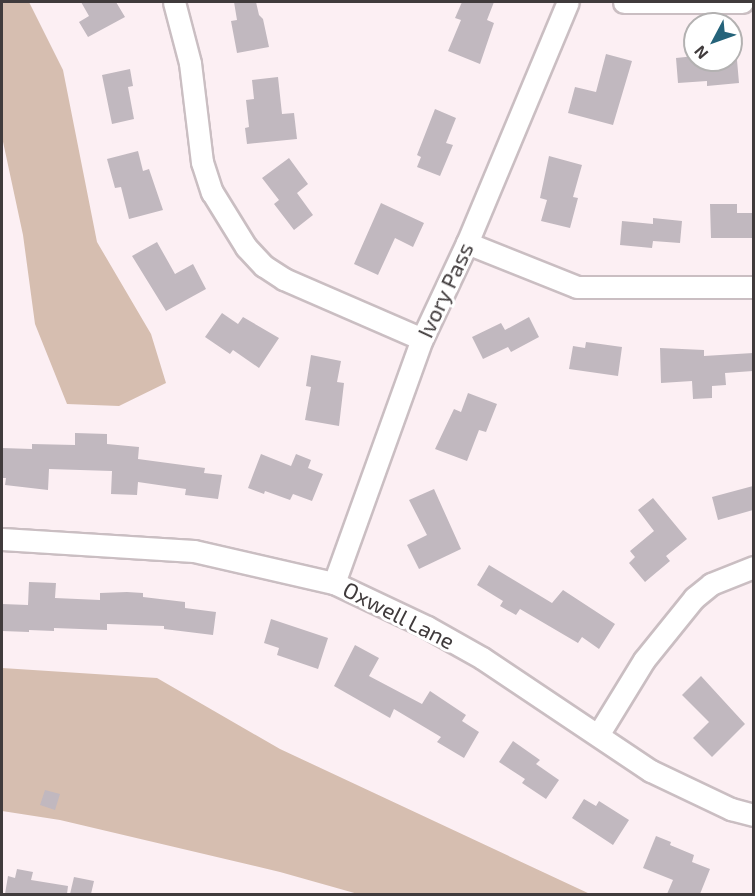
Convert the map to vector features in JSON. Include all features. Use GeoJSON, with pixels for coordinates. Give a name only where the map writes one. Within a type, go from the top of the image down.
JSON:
{"type":"FeatureCollection","features":[{"type":"Feature","properties":{"kind":"street"},"geometry":{"type":"LineString","coordinates":[[174,2],[190,63],[202,162],[225,217],[246,247],[264,266],[284,279],[422,339]]}},
{"type":"Feature","properties":{"kind":"street","name":"Ivory Pass"},"geometry":{"type":"LineString","coordinates":[[334,583],[422,339],[467,243],[568,2]]}},
{"type":"Feature","properties":{"kind":"street"},"geometry":{"type":"LineString","coordinates":[[624,2],[742,2]]}},
{"type":"Feature","properties":{"kind":"street"},"geometry":{"type":"LineString","coordinates":[[467,243],[577,287],[753,287]]}},
{"type":"Feature","properties":{"kind":"street","name":"Oxwell Lane"},"geometry":{"type":"LineString","coordinates":[[2,538],[194,551],[334,583],[436,632],[482,658],[651,771],[731,809],[753,815]]}},
{"type":"Feature","properties":{"kind":"street"},"geometry":{"type":"LineString","coordinates":[[598,735],[644,660],[672,622],[694,598],[711,584],[753,567]]}},
{"type":"Feature","properties":{"kind":"shaded area"},"geometry":{"type":"Polygon","coordinates":[[[2,2],[29,2],[63,70],[97,242],[151,334],[166,383],[119,406],[67,404],[35,324],[23,235],[2,137],[2,2]]]}},
{"type":"Feature","properties":{"kind":"shaded area"},"geometry":{"type":"Polygon","coordinates":[[[2,668],[157,678],[280,749],[590,894],[358,894],[280,872],[60,820],[2,811],[2,668]]]}},
{"type":"Feature","properties":{"kind":"building"},"geometry":{"type":"Polygon","coordinates":[[[81,2],[116,2],[125,17],[88,37],[79,22],[89,16],[81,2]]]}},
{"type":"Feature","properties":{"kind":"building"},"geometry":{"type":"Polygon","coordinates":[[[234,2],[256,2],[259,15],[263,19],[269,47],[237,53],[231,21],[237,20],[234,2]]]}},
{"type":"Feature","properties":{"kind":"building"},"geometry":{"type":"Polygon","coordinates":[[[462,2],[494,2],[487,20],[494,23],[480,64],[448,51],[461,20],[455,18],[462,2]]]}},
{"type":"Feature","properties":{"kind":"building"},"geometry":{"type":"Polygon","coordinates":[[[606,54],[632,61],[613,125],[568,113],[575,87],[596,92],[606,54]]]}},
{"type":"Feature","properties":{"kind":"building"},"geometry":{"type":"Polygon","coordinates":[[[683,57],[683,72],[738,72],[739,83],[707,86],[707,81],[678,83],[676,58],[683,57]]]}},
{"type":"Feature","properties":{"kind":"building"},"geometry":{"type":"Polygon","coordinates":[[[130,69],[133,86],[128,87],[134,119],[112,124],[102,75],[130,69]]]}},
{"type":"Feature","properties":{"kind":"building"},"geometry":{"type":"Polygon","coordinates":[[[278,77],[282,114],[294,113],[297,139],[247,144],[245,128],[249,127],[246,100],[254,99],[252,80],[278,77]]]}},
{"type":"Feature","properties":{"kind":"building"},"geometry":{"type":"Polygon","coordinates":[[[435,109],[456,118],[446,143],[453,145],[440,176],[417,167],[421,157],[417,155],[435,109]]]}},
{"type":"Feature","properties":{"kind":"building"},"geometry":{"type":"Polygon","coordinates":[[[138,151],[143,171],[149,169],[163,210],[129,219],[121,187],[115,188],[107,159],[138,151]]]}},
{"type":"Feature","properties":{"kind":"building"},"geometry":{"type":"Polygon","coordinates":[[[549,156],[582,165],[573,197],[578,198],[570,228],[541,221],[547,200],[540,198],[549,156]]]}},
{"type":"Feature","properties":{"kind":"building"},"geometry":{"type":"Polygon","coordinates":[[[289,158],[308,184],[297,193],[313,215],[294,230],[274,204],[279,200],[262,178],[289,158]]]}},
{"type":"Feature","properties":{"kind":"building"},"geometry":{"type":"Polygon","coordinates":[[[381,203],[424,223],[413,247],[395,238],[378,275],[354,264],[381,203]]]}},
{"type":"Feature","properties":{"kind":"building"},"geometry":{"type":"Polygon","coordinates":[[[710,204],[737,204],[737,213],[753,213],[753,238],[711,238],[710,204]]]}},
{"type":"Feature","properties":{"kind":"building"},"geometry":{"type":"Polygon","coordinates":[[[653,218],[682,221],[680,243],[653,241],[652,248],[620,245],[622,221],[653,224],[653,218]]]}},
{"type":"Feature","properties":{"kind":"building"},"geometry":{"type":"Polygon","coordinates":[[[157,242],[175,274],[193,264],[206,289],[166,311],[132,256],[157,242]]]}},
{"type":"Feature","properties":{"kind":"building"},"geometry":{"type":"Polygon","coordinates":[[[222,313],[238,324],[243,317],[279,338],[259,368],[233,350],[230,354],[205,337],[222,313]]]}},
{"type":"Feature","properties":{"kind":"building"},"geometry":{"type":"Polygon","coordinates":[[[529,317],[539,337],[511,352],[508,347],[483,359],[472,337],[501,323],[505,330],[529,317]]]}},
{"type":"Feature","properties":{"kind":"building"},"geometry":{"type":"Polygon","coordinates":[[[586,342],[622,347],[618,376],[569,369],[573,346],[585,348],[586,342]]]}},
{"type":"Feature","properties":{"kind":"building"},"geometry":{"type":"Polygon","coordinates":[[[660,348],[704,350],[704,356],[753,353],[753,371],[725,373],[726,385],[712,386],[712,398],[693,399],[692,381],[661,383],[660,348]]]}},
{"type":"Feature","properties":{"kind":"building"},"geometry":{"type":"Polygon","coordinates":[[[311,355],[341,361],[337,382],[344,383],[339,426],[305,420],[311,387],[306,386],[311,355]]]}},
{"type":"Feature","properties":{"kind":"building"},"geometry":{"type":"Polygon","coordinates":[[[468,393],[497,404],[486,432],[479,430],[467,461],[435,449],[454,409],[461,412],[468,393]]]}},
{"type":"Feature","properties":{"kind":"building"},"geometry":{"type":"Polygon","coordinates":[[[75,433],[107,434],[107,444],[139,447],[138,459],[205,468],[204,473],[222,475],[218,499],[185,495],[186,489],[138,482],[137,495],[111,494],[112,471],[49,469],[48,490],[5,485],[6,478],[2,478],[2,448],[32,449],[32,444],[75,445],[75,433]]]}},
{"type":"Feature","properties":{"kind":"building"},"geometry":{"type":"Polygon","coordinates":[[[261,454],[291,466],[296,454],[311,460],[308,468],[323,474],[312,501],[293,494],[290,500],[248,488],[261,454]]]}},
{"type":"Feature","properties":{"kind":"building"},"geometry":{"type":"Polygon","coordinates":[[[753,486],[753,510],[718,520],[712,497],[753,486]]]}},
{"type":"Feature","properties":{"kind":"building"},"geometry":{"type":"Polygon","coordinates":[[[434,489],[461,549],[419,569],[407,545],[427,535],[409,500],[434,489]]]}},
{"type":"Feature","properties":{"kind":"building"},"geometry":{"type":"Polygon","coordinates":[[[653,498],[687,539],[666,556],[670,561],[645,582],[629,563],[635,557],[630,551],[654,531],[638,510],[653,498]]]}},
{"type":"Feature","properties":{"kind":"building"},"geometry":{"type":"Polygon","coordinates":[[[489,565],[552,603],[563,590],[615,624],[599,649],[582,637],[578,643],[520,609],[516,615],[500,606],[503,601],[477,585],[489,565]]]}},
{"type":"Feature","properties":{"kind":"building"},"geometry":{"type":"Polygon","coordinates":[[[29,582],[56,583],[55,598],[100,600],[100,593],[127,592],[143,593],[143,597],[185,602],[185,608],[216,612],[213,635],[164,629],[164,626],[107,624],[107,630],[54,628],[54,631],[2,631],[2,604],[28,605],[29,582]]]}},
{"type":"Feature","properties":{"kind":"building"},"geometry":{"type":"Polygon","coordinates":[[[271,619],[328,638],[318,669],[277,655],[279,648],[264,643],[271,619]]]}},
{"type":"Feature","properties":{"kind":"building"},"geometry":{"type":"Polygon","coordinates":[[[355,645],[379,658],[369,676],[422,704],[430,691],[466,715],[462,721],[479,732],[464,758],[437,742],[441,737],[394,709],[390,718],[334,686],[355,645]]]}},
{"type":"Feature","properties":{"kind":"building"},"geometry":{"type":"Polygon","coordinates":[[[701,676],[745,724],[712,757],[693,738],[709,722],[682,695],[701,676]]]}},
{"type":"Feature","properties":{"kind":"building"},"geometry":{"type":"Polygon","coordinates":[[[513,741],[540,760],[536,764],[559,780],[546,799],[522,783],[525,779],[499,762],[513,741]]]}},
{"type":"Feature","properties":{"kind":"building"},"geometry":{"type":"Polygon","coordinates":[[[45,790],[60,794],[55,810],[40,805],[45,790]]]}},
{"type":"Feature","properties":{"kind":"building"},"geometry":{"type":"Polygon","coordinates":[[[584,799],[596,806],[599,801],[629,820],[613,845],[572,818],[584,799]]]}},
{"type":"Feature","properties":{"kind":"building"},"geometry":{"type":"Polygon","coordinates":[[[656,836],[694,855],[692,862],[710,869],[700,894],[667,894],[673,880],[643,868],[656,836]]]}},
{"type":"Feature","properties":{"kind":"building"},"geometry":{"type":"Polygon","coordinates":[[[17,869],[33,872],[31,880],[68,886],[67,894],[5,894],[8,876],[15,878],[17,869]]]}},
{"type":"Feature","properties":{"kind":"building"},"geometry":{"type":"Polygon","coordinates":[[[74,877],[94,881],[91,894],[70,894],[74,877]]]}}]}
